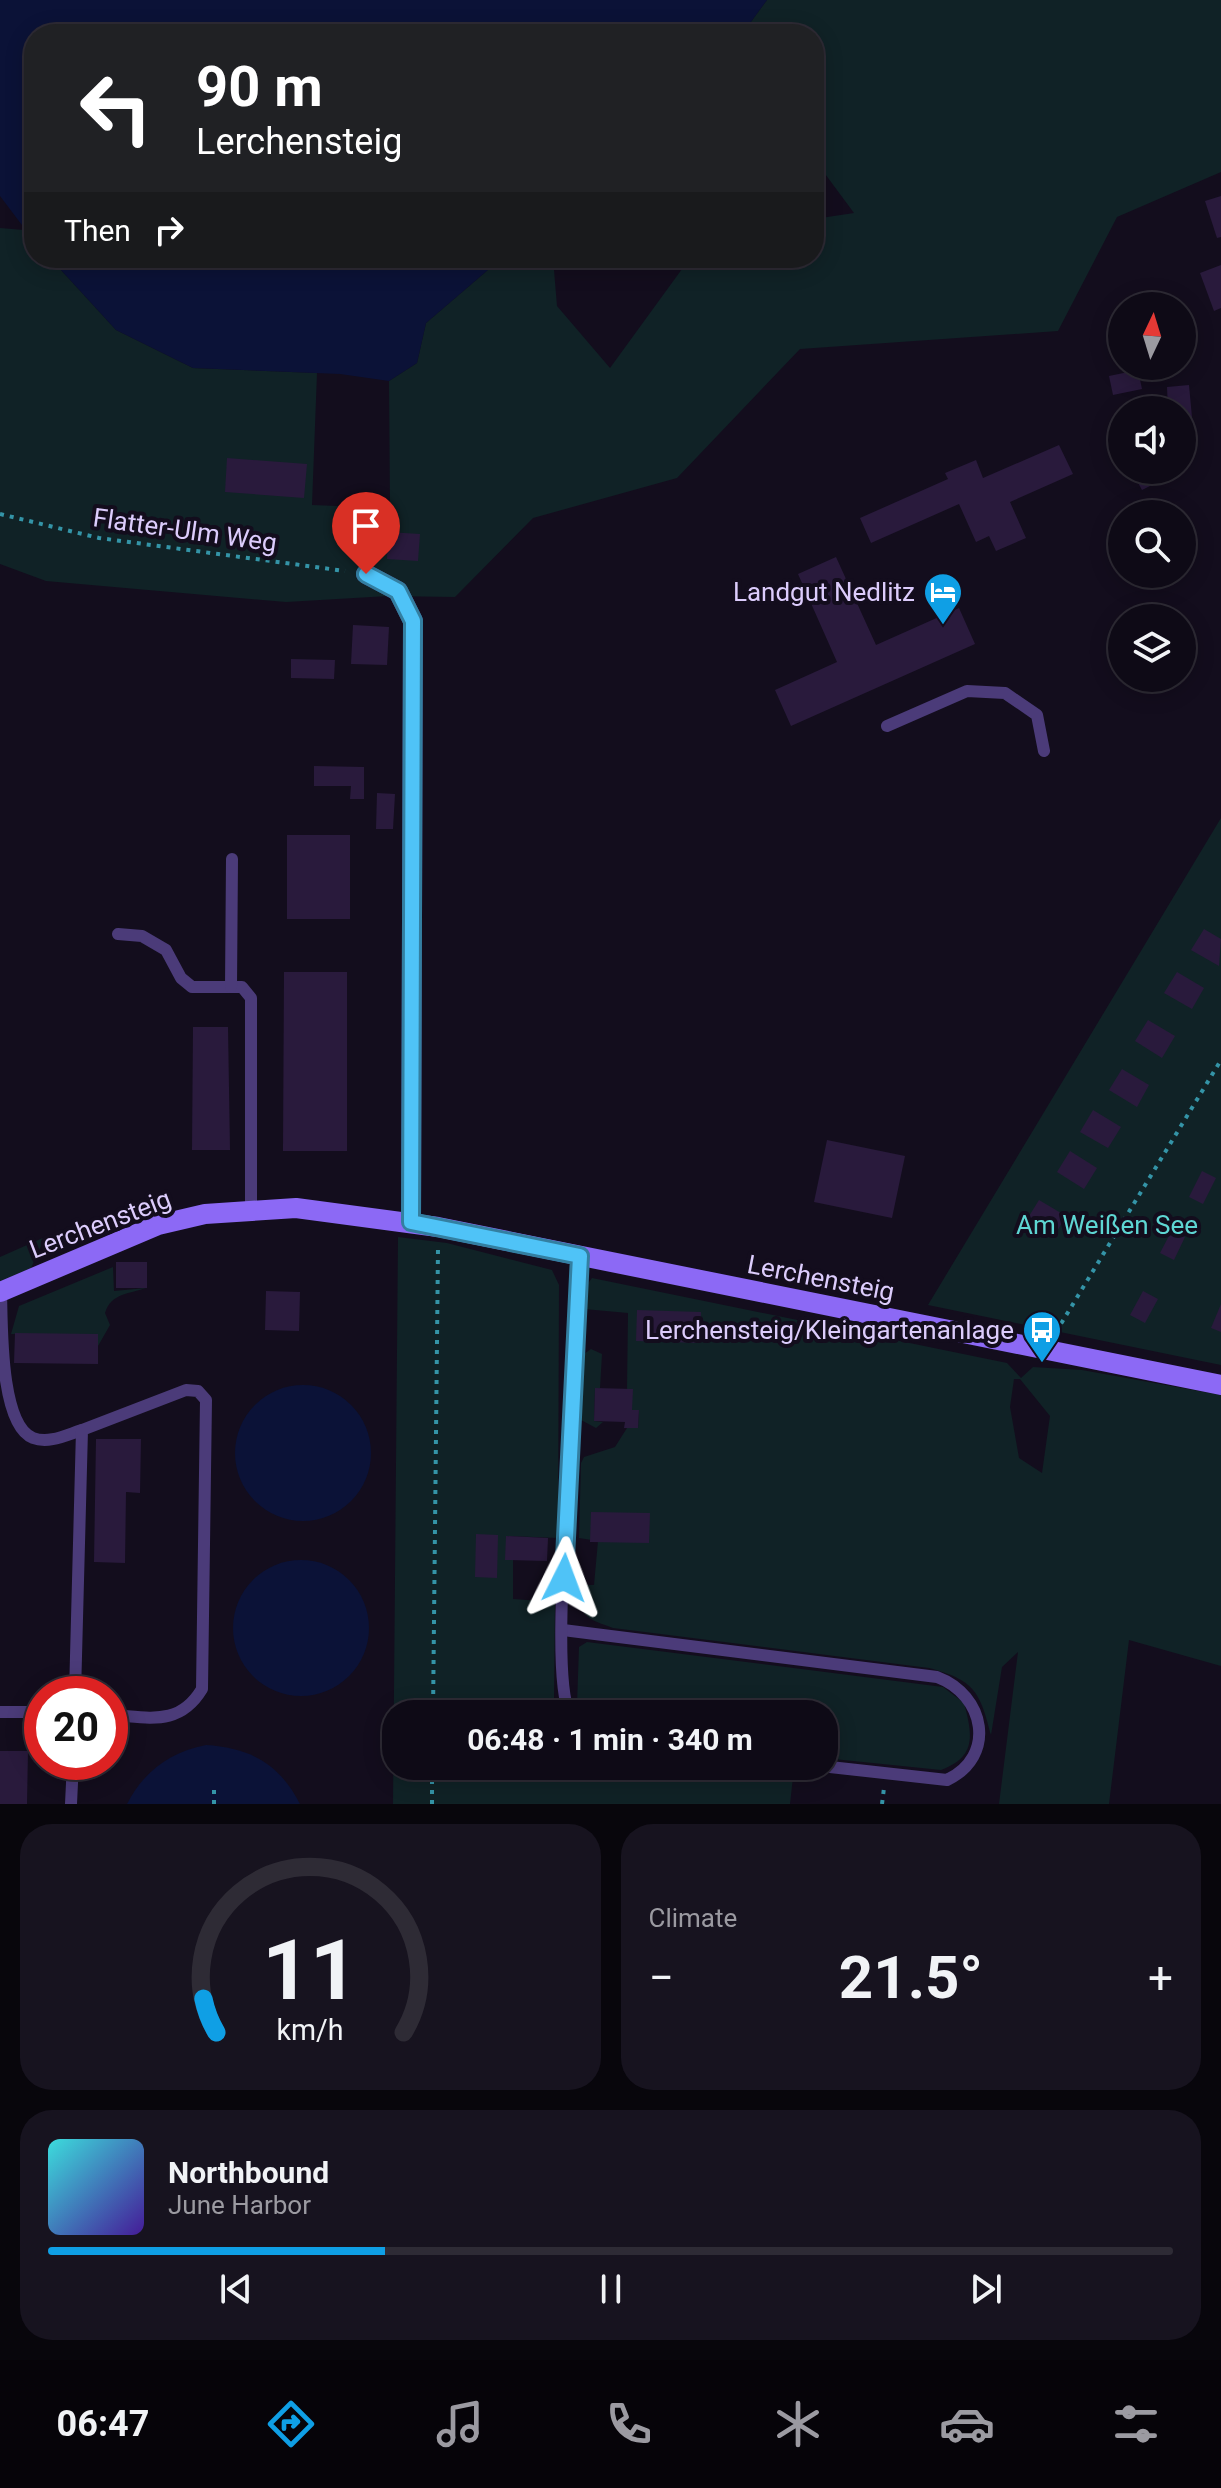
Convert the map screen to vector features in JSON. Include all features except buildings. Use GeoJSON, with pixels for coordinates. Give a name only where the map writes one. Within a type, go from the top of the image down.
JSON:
{"type":"FeatureCollection","features":[{"type":"Feature","properties":{"kind":"street"},"geometry":{"type":"LineString","coordinates":[[366,574],[398,591],[413,621],[411,1222]]}},
{"type":"Feature","properties":{"kind":"street","name":"Lerchensteig"},"geometry":{"type":"LineString","coordinates":[[1,1292],[158,1225],[251,1208],[342,1212],[438,1227],[1221,1385]]}},
{"type":"Feature","properties":{"kind":"lane"},"geometry":{"type":"LineString","coordinates":[[887,726],[967,691],[1005,693],[1037,715],[1044,751]]}},
{"type":"Feature","properties":{"kind":"lane"},"geometry":{"type":"LineString","coordinates":[[231,987],[232,859]]}},
{"type":"Feature","properties":{"kind":"lane"},"geometry":{"type":"LineString","coordinates":[[118,934],[142,936],[166,950],[181,978],[192,987],[242,987],[251,998],[251,1208]]}},
{"type":"Feature","properties":{"kind":"lane"},"geometry":{"type":"LineString","coordinates":[[565,1700],[563,1630],[580,1256]]}},
{"type":"Feature","properties":{"kind":"lane"},"geometry":{"type":"LineString","coordinates":[[1,1292],[3,1381],[14,1424],[25,1434],[49,1441],[186,1390],[198,1391],[206,1400],[202,1689],[192,1705],[176,1716],[128,1715]]}},
{"type":"Feature","properties":{"kind":"lane"},"geometry":{"type":"LineString","coordinates":[[75,1676],[82,1430]]}},
{"type":"Feature","properties":{"kind":"lane"},"geometry":{"type":"LineString","coordinates":[[563,1630],[937,1677],[957,1685],[976,1713],[979,1733],[973,1757],[965,1771],[947,1780],[838,1768]]}},
{"type":"Feature","properties":{"kind":"lane"},"geometry":{"type":"LineString","coordinates":[[0,1712],[24,1712]]}},
{"type":"Feature","properties":{"kind":"lane"},"geometry":{"type":"LineString","coordinates":[[71,1804],[72,1780]]}},
{"type":"Feature","properties":{"kind":"path","name":"Flatter-Ulm Weg"},"geometry":{"type":"LineString","coordinates":[[0,514],[99,538],[366,574]]}},
{"type":"Feature","properties":{"kind":"path"},"geometry":{"type":"LineString","coordinates":[[1052,1349],[1058,1325],[1221,1060]]}},
{"type":"Feature","properties":{"kind":"path"},"geometry":{"type":"LineString","coordinates":[[433,1700],[438,1227]]}},
{"type":"Feature","properties":{"kind":"path"},"geometry":{"type":"LineString","coordinates":[[432,1780],[432,1804]]}},
{"type":"Feature","properties":{"kind":"path"},"geometry":{"type":"LineString","coordinates":[[214,1786],[214,1804]]}},
{"type":"Feature","properties":{"kind":"green space"},"geometry":{"type":"Polygon","coordinates":[[[767,0],[1221,0],[1221,172],[1117,217],[1058,331],[800,349],[677,478],[533,518],[455,597],[388,596],[286,602],[46,581],[0,564],[0,228],[24,230],[24,268],[59,268],[116,330],[193,368],[317,373],[312,505],[390,508],[389,381],[417,363],[426,323],[491,268],[554,268],[557,306],[610,368],[683,268],[824,268],[824,218],[854,213],[824,172],[824,24],[749,24],[767,0]]]}},
{"type":"Feature","properties":{"kind":"green space","name":"Am Weißen See"},"geometry":{"type":"Polygon","coordinates":[[[1221,818],[1221,1365],[928,1305],[1221,818]]]}},
{"type":"Feature","properties":{"kind":"green space"},"geometry":{"type":"Polygon","coordinates":[[[45,1237],[31,1268],[0,1281],[0,1257],[45,1237]]]}},
{"type":"Feature","properties":{"kind":"green space"},"geometry":{"type":"Polygon","coordinates":[[[398,1237],[447,1243],[552,1270],[559,1285],[558,1538],[506,1536],[513,1560],[513,1599],[555,1602],[555,1700],[394,1700],[398,1237]]]}},
{"type":"Feature","properties":{"kind":"green space"},"geometry":{"type":"Polygon","coordinates":[[[113,1267],[114,1291],[146,1288],[121,1295],[108,1306],[105,1313],[110,1325],[98,1346],[97,1334],[11,1334],[19,1306],[113,1267]]]}},
{"type":"Feature","properties":{"kind":"green space"},"geometry":{"type":"Polygon","coordinates":[[[592,1278],[1007,1363],[1021,1378],[1033,1367],[1082,1370],[1221,1395],[1221,1666],[1129,1640],[1109,1804],[999,1804],[1018,1652],[1002,1667],[991,1735],[983,1708],[973,1690],[956,1677],[929,1668],[613,1628],[590,1618],[582,1610],[580,1585],[594,1585],[598,1541],[579,1538],[581,1463],[584,1457],[615,1447],[627,1428],[638,1428],[639,1410],[632,1410],[632,1390],[627,1389],[628,1313],[584,1309],[586,1286],[592,1278]],[[1014,1379],[1010,1407],[1019,1458],[1042,1473],[1050,1416],[1020,1379],[1014,1379]]]}},
{"type":"Feature","properties":{"kind":"green space"},"geometry":{"type":"Polygon","coordinates":[[[591,1349],[602,1354],[600,1388],[595,1389],[594,1421],[603,1422],[596,1428],[581,1420],[581,1356],[591,1349]]]}},
{"type":"Feature","properties":{"kind":"green space"},"geometry":{"type":"Polygon","coordinates":[[[587,1642],[943,1687],[964,1703],[969,1744],[961,1759],[941,1770],[838,1759],[838,1700],[577,1700],[579,1647],[587,1642]]]}},
{"type":"Feature","properties":{"kind":"green space"},"geometry":{"type":"Polygon","coordinates":[[[393,1780],[793,1780],[790,1804],[393,1804],[393,1780]]]}},
{"type":"Feature","properties":{"kind":"shaded area"},"geometry":{"type":"Polygon","coordinates":[[[0,0],[767,0],[749,24],[24,24],[24,228],[0,196],[0,0]]]}},
{"type":"Feature","properties":{"kind":"shaded area"},"geometry":{"type":"Polygon","coordinates":[[[59,268],[491,268],[426,323],[417,363],[389,381],[340,374],[193,368],[116,330],[59,268]]]}},
{"type":"Feature","properties":{"kind":"shaded area"},"geometry":{"type":"Polygon","coordinates":[[[303,1385],[329,1390],[351,1405],[366,1427],[371,1453],[366,1479],[351,1501],[329,1516],[303,1521],[277,1516],[255,1501],[240,1479],[235,1453],[240,1427],[255,1405],[277,1390],[303,1385]]]}},
{"type":"Feature","properties":{"kind":"shaded area"},"geometry":{"type":"Polygon","coordinates":[[[301,1560],[327,1565],[349,1580],[364,1602],[369,1628],[364,1654],[349,1676],[327,1691],[301,1696],[275,1691],[253,1676],[238,1654],[233,1628],[238,1602],[253,1580],[275,1565],[301,1560]]]}},
{"type":"Feature","properties":{"kind":"shaded area"},"geometry":{"type":"Polygon","coordinates":[[[206,1745],[236,1750],[262,1760],[283,1778],[300,1804],[127,1804],[141,1782],[159,1765],[181,1753],[206,1745]]]}},
{"type":"Feature","properties":{"kind":"place","name":"Landgut Nedlitz"},"geometry":{"type":"Point","coordinates":[943,626]}},
{"type":"Feature","properties":{"kind":"place","name":"Lerchensteig/Kleingartenanlage"},"geometry":{"type":"Point","coordinates":[1042,1364]}},
{"type":"Feature","properties":{"kind":"route"},"geometry":{"type":"LineString","coordinates":[[366,574],[398,591],[413,621],[411,1222],[580,1256],[564,1578]]}}]}
